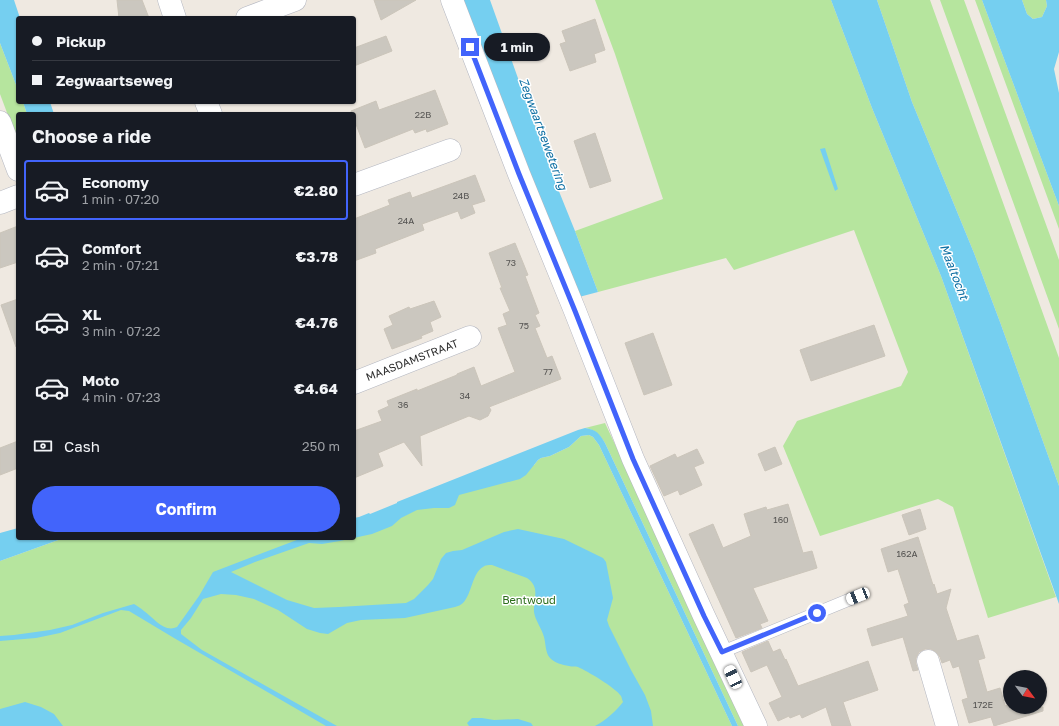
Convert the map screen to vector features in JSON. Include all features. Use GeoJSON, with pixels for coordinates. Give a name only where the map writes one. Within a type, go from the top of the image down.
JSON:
{"type":"FeatureCollection","features":[{"type":"Feature","properties":{"kind":"main road"},"geometry":{"type":"LineString","coordinates":[[169,0],[174,16]]}},
{"type":"Feature","properties":{"kind":"main road"},"geometry":{"type":"LineString","coordinates":[[252,16],[295,0]]}},
{"type":"Feature","properties":{"kind":"main road"},"geometry":{"type":"LineString","coordinates":[[452,0],[519,174],[578,318],[633,459],[704,616],[756,726]]}},
{"type":"Feature","properties":{"kind":"main road"},"geometry":{"type":"LineString","coordinates":[[0,122],[16,165]]}},
{"type":"Feature","properties":{"kind":"main road"},"geometry":{"type":"LineString","coordinates":[[356,184],[450,150]]}},
{"type":"Feature","properties":{"kind":"main road"},"geometry":{"type":"LineString","coordinates":[[0,202],[16,197]]}},
{"type":"Feature","properties":{"kind":"main road","name":"MAASDAMSTRAAT"},"geometry":{"type":"LineString","coordinates":[[356,382],[470,338]]}},
{"type":"Feature","properties":{"kind":"main road"},"geometry":{"type":"LineString","coordinates":[[928,661],[947,726]]}},
{"type":"Feature","properties":{"kind":"lane"},"geometry":{"type":"LineString","coordinates":[[722,652],[858,596]]}},
{"type":"Feature","properties":{"kind":"green space"},"geometry":{"type":"Polygon","coordinates":[[[595,0],[831,0],[872,108],[941,276],[1056,597],[988,618],[953,507],[938,499],[820,536],[783,446],[797,421],[901,386],[908,372],[854,230],[734,270],[726,258],[598,292],[575,231],[663,199],[615,54],[595,0]]]}},
{"type":"Feature","properties":{"kind":"green space"},"geometry":{"type":"Polygon","coordinates":[[[877,0],[930,0],[1059,358],[1059,486],[974,253],[912,102],[877,0]]]}},
{"type":"Feature","properties":{"kind":"green space"},"geometry":{"type":"Polygon","coordinates":[[[940,0],[964,0],[1059,260],[1059,329],[940,0]]]}},
{"type":"Feature","properties":{"kind":"green space"},"geometry":{"type":"Polygon","coordinates":[[[975,0],[982,0],[1059,206],[1059,229],[975,0]]]}},
{"type":"Feature","properties":{"kind":"green space"},"geometry":{"type":"Polygon","coordinates":[[[1022,0],[1046,0],[1047,6],[1042,17],[1033,19],[1027,14],[1022,0]]]}},
{"type":"Feature","properties":{"kind":"green space"},"geometry":{"type":"Polygon","coordinates":[[[0,43],[16,85],[16,104],[24,104],[26,112],[16,112],[16,137],[0,94],[0,43]]]}},
{"type":"Feature","properties":{"kind":"green space"},"geometry":{"type":"Polygon","coordinates":[[[605,423],[747,726],[738,726],[605,443],[597,433],[585,428],[605,423]]]}},
{"type":"Feature","properties":{"kind":"green space","name":"Bentwoud"},"geometry":{"type":"Polygon","coordinates":[[[589,435],[593,437],[599,445],[732,726],[0,726],[0,561],[58,540],[356,540],[356,520],[534,465],[541,458],[550,456],[569,447],[581,436],[589,435]]]}},
{"type":"Feature","properties":{"kind":"water"},"geometry":{"type":"Polygon","coordinates":[[[0,0],[14,0],[19,16],[16,16],[16,85],[0,43],[0,0]]]}},
{"type":"Feature","properties":{"kind":"water"},"geometry":{"type":"Polygon","coordinates":[[[462,0],[490,0],[554,179],[598,292],[579,297],[462,0]]]}},
{"type":"Feature","properties":{"kind":"water","name":"Maaltocht"},"geometry":{"type":"Polygon","coordinates":[[[831,0],[877,0],[912,102],[974,253],[1059,486],[1059,604],[941,276],[872,108],[831,0]]]}},
{"type":"Feature","properties":{"kind":"water"},"geometry":{"type":"Polygon","coordinates":[[[982,0],[1022,0],[1027,14],[1033,19],[1042,17],[1047,6],[1046,0],[1059,0],[1059,52],[1054,69],[1059,93],[1059,206],[982,0]]]}},
{"type":"Feature","properties":{"kind":"water"},"geometry":{"type":"Polygon","coordinates":[[[24,104],[51,104],[53,112],[26,112],[24,104]]]}},
{"type":"Feature","properties":{"kind":"water"},"geometry":{"type":"Polygon","coordinates":[[[825,148],[838,189],[835,191],[820,149],[825,148]]]}},
{"type":"Feature","properties":{"kind":"water"},"geometry":{"type":"Polygon","coordinates":[[[585,428],[595,431],[605,443],[738,726],[732,726],[599,445],[593,437],[589,435],[581,436],[569,447],[550,456],[541,458],[526,475],[520,479],[459,495],[455,505],[449,508],[417,510],[401,518],[392,526],[372,534],[356,538],[356,518],[369,513],[370,514],[578,430],[585,428]]]}},
{"type":"Feature","properties":{"kind":"water"},"geometry":{"type":"Polygon","coordinates":[[[16,529],[16,540],[58,540],[0,561],[0,533],[16,529]]]}},
{"type":"Feature","properties":{"kind":"water"},"geometry":{"type":"Polygon","coordinates":[[[518,529],[564,539],[603,558],[606,562],[613,598],[607,620],[645,695],[651,711],[653,726],[595,726],[607,718],[620,706],[623,702],[621,696],[608,684],[582,669],[559,664],[548,656],[545,640],[534,612],[534,586],[527,578],[492,565],[487,565],[479,570],[466,599],[458,606],[405,618],[361,620],[347,623],[328,634],[307,629],[278,610],[254,599],[236,595],[221,594],[203,599],[191,618],[181,630],[181,634],[202,650],[337,726],[326,726],[129,611],[121,610],[60,633],[36,638],[0,641],[0,636],[50,630],[72,625],[103,613],[134,604],[163,626],[168,628],[177,627],[199,596],[213,572],[297,540],[345,540],[322,544],[309,543],[231,572],[287,600],[314,608],[406,603],[414,599],[433,579],[441,559],[446,553],[462,550],[504,532],[518,529]]]}},
{"type":"Feature","properties":{"kind":"water"},"geometry":{"type":"Polygon","coordinates":[[[25,702],[41,707],[54,714],[63,726],[0,726],[0,709],[25,702]]]}},
{"type":"Feature","properties":{"kind":"water"},"geometry":{"type":"Polygon","coordinates":[[[472,718],[494,720],[518,719],[531,723],[533,726],[469,726],[467,723],[472,718]]]}},
{"type":"Feature","properties":{"kind":"building"},"geometry":{"type":"Polygon","coordinates":[[[117,0],[142,0],[148,16],[119,16],[117,0]]]}},
{"type":"Feature","properties":{"kind":"building"},"geometry":{"type":"Polygon","coordinates":[[[374,0],[416,0],[381,20],[374,0]]]}},
{"type":"Feature","properties":{"kind":"building"},"geometry":{"type":"Polygon","coordinates":[[[595,19],[605,50],[594,54],[596,62],[570,71],[560,44],[566,42],[562,31],[595,19]]]}},
{"type":"Feature","properties":{"kind":"building"},"geometry":{"type":"Polygon","coordinates":[[[386,36],[392,51],[356,65],[356,47],[386,36]]]}},
{"type":"Feature","properties":{"kind":"building"},"geometry":{"type":"Polygon","coordinates":[[[435,90],[448,124],[427,132],[426,129],[415,133],[413,129],[365,148],[356,124],[356,112],[351,111],[376,101],[379,110],[435,90]]]}},
{"type":"Feature","properties":{"kind":"building"},"geometry":{"type":"Polygon","coordinates":[[[595,133],[611,181],[590,188],[574,141],[595,133]]]}},
{"type":"Feature","properties":{"kind":"building"},"geometry":{"type":"Polygon","coordinates":[[[475,175],[485,201],[472,205],[475,213],[461,219],[458,211],[422,224],[424,230],[375,249],[376,253],[356,260],[356,218],[390,205],[388,200],[410,192],[412,198],[475,175]]]}},
{"type":"Feature","properties":{"kind":"building"},"geometry":{"type":"Polygon","coordinates":[[[16,227],[16,263],[0,268],[0,233],[16,227]]]}},
{"type":"Feature","properties":{"kind":"building"},"geometry":{"type":"Polygon","coordinates":[[[515,243],[528,275],[525,276],[539,313],[535,315],[540,326],[535,328],[547,358],[552,356],[561,379],[489,407],[491,410],[488,416],[480,420],[469,416],[420,436],[422,466],[404,442],[378,453],[383,466],[356,477],[356,430],[382,421],[378,411],[389,406],[387,401],[417,389],[417,391],[474,367],[481,386],[515,372],[498,328],[507,325],[503,314],[510,311],[500,288],[502,288],[489,253],[515,243]]]}},
{"type":"Feature","properties":{"kind":"building"},"geometry":{"type":"Polygon","coordinates":[[[16,300],[16,347],[1,305],[16,300]]]}},
{"type":"Feature","properties":{"kind":"building"},"geometry":{"type":"Polygon","coordinates":[[[434,301],[441,317],[430,322],[433,331],[421,336],[422,338],[392,349],[384,329],[393,325],[389,316],[409,307],[410,309],[434,301]]]}},
{"type":"Feature","properties":{"kind":"building"},"geometry":{"type":"Polygon","coordinates":[[[874,325],[885,356],[811,381],[800,350],[874,325]]]}},
{"type":"Feature","properties":{"kind":"building"},"geometry":{"type":"Polygon","coordinates":[[[653,333],[672,385],[644,395],[625,343],[653,333]]]}},
{"type":"Feature","properties":{"kind":"building"},"geometry":{"type":"Polygon","coordinates":[[[16,442],[16,469],[0,475],[0,448],[16,442]]]}},
{"type":"Feature","properties":{"kind":"building"},"geometry":{"type":"Polygon","coordinates":[[[775,447],[782,464],[765,471],[758,454],[775,447]]]}},
{"type":"Feature","properties":{"kind":"building"},"geometry":{"type":"Polygon","coordinates":[[[697,449],[704,463],[694,467],[702,485],[680,495],[678,490],[664,496],[650,466],[675,454],[677,458],[697,449]]]}},
{"type":"Feature","properties":{"kind":"building"},"geometry":{"type":"Polygon","coordinates":[[[788,504],[803,553],[812,551],[817,568],[753,588],[768,621],[760,624],[762,628],[736,638],[689,534],[713,524],[723,548],[751,536],[744,514],[766,507],[767,510],[788,504]]]}},
{"type":"Feature","properties":{"kind":"building"},"geometry":{"type":"Polygon","coordinates":[[[920,509],[926,529],[909,535],[902,515],[920,509]]]}},
{"type":"Feature","properties":{"kind":"building"},"geometry":{"type":"Polygon","coordinates":[[[918,537],[937,594],[951,589],[946,608],[957,641],[978,635],[985,658],[978,660],[987,692],[1000,688],[1003,699],[1003,714],[1033,714],[994,726],[991,717],[969,723],[962,700],[968,698],[959,666],[953,668],[950,660],[942,663],[936,652],[931,649],[925,649],[919,652],[916,658],[918,670],[913,671],[903,637],[872,646],[867,629],[908,616],[904,605],[909,603],[898,569],[888,572],[881,549],[918,537]]]}},
{"type":"Feature","properties":{"kind":"building"},"geometry":{"type":"Polygon","coordinates":[[[768,641],[773,652],[780,649],[798,686],[868,661],[878,690],[843,702],[851,726],[832,726],[826,707],[802,718],[800,714],[790,718],[789,716],[778,721],[769,703],[782,697],[767,665],[751,672],[742,652],[768,641]]]}},
{"type":"Feature","properties":{"kind":"route"},"geometry":{"type":"LineString","coordinates":[[470,47],[536,218],[575,311],[633,459],[704,616],[722,652],[817,613]]}},
{"type":"Feature","properties":{"kind":"water label","name":"Zegwaartsewetering"},"geometry":{"type":"Point","coordinates":[543,134]}}]}
